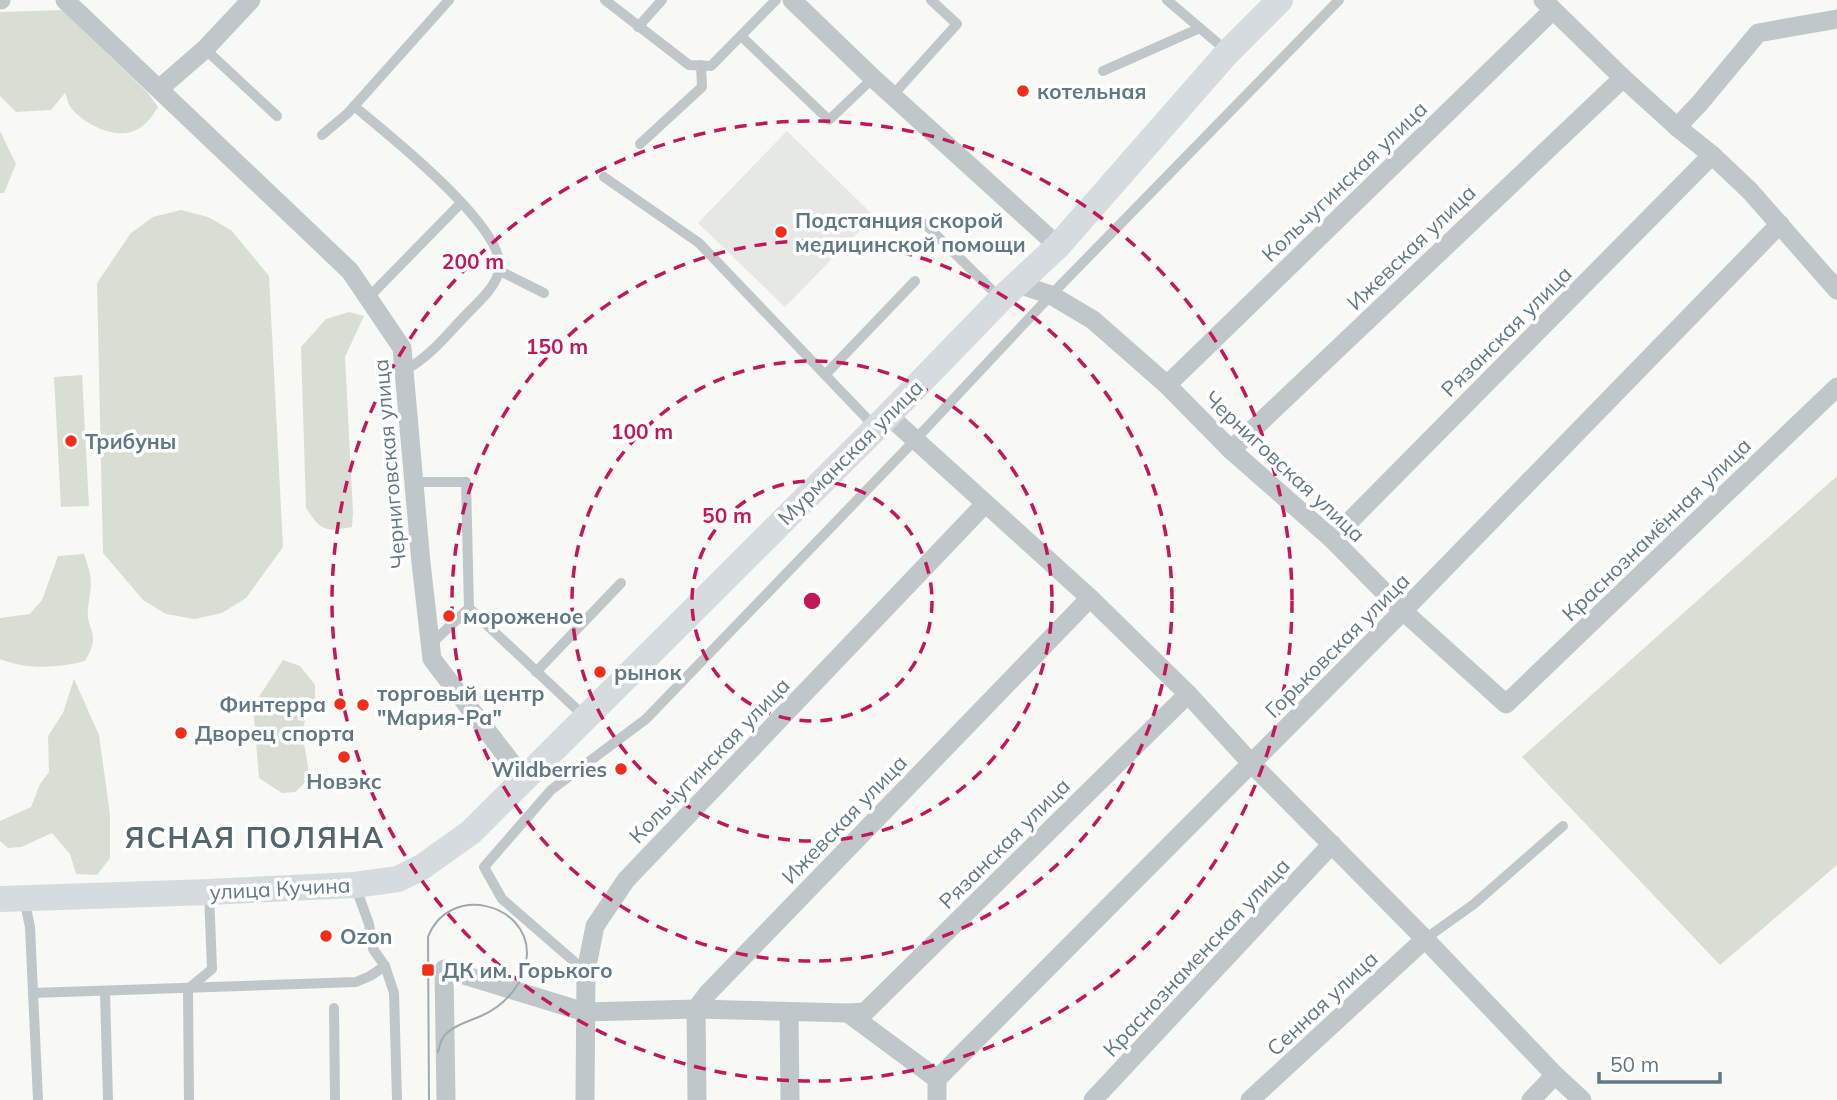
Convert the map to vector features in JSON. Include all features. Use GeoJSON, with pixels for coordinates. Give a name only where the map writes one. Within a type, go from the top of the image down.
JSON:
{"type":"FeatureCollection","features":[{"type":"Feature","properties":{"kind":"main road","name":"Мурманская улица"},"geometry":{"type":"LineString","coordinates":[[524,779],[1058,246],[1228,52],[1280,0]]}},
{"type":"Feature","properties":{"kind":"main road","name":"улица Кучина"},"geometry":{"type":"LineString","coordinates":[[12,898],[355,885],[398,879],[422,867],[471,832],[524,779]]}},
{"type":"Feature","properties":{"kind":"street","name":"Черниговская улица"},"geometry":{"type":"LineString","coordinates":[[65,0],[350,271],[402,348],[432,659],[524,779]]}},
{"type":"Feature","properties":{"kind":"street"},"geometry":{"type":"LineString","coordinates":[[159,89],[205,49],[251,0]]}},
{"type":"Feature","properties":{"kind":"street"},"geometry":{"type":"LineString","coordinates":[[792,0],[892,96],[1058,246]]}},
{"type":"Feature","properties":{"kind":"street"},"geometry":{"type":"LineString","coordinates":[[1548,5],[1623,78],[1712,155],[1780,224],[1837,290]]}},
{"type":"Feature","properties":{"kind":"street","name":"Кольчугинская улица"},"geometry":{"type":"LineString","coordinates":[[1167,385],[1548,5]]}},
{"type":"Feature","properties":{"kind":"street"},"geometry":{"type":"LineString","coordinates":[[1677,127],[1758,33],[1837,19]]}},
{"type":"Feature","properties":{"kind":"street","name":"Ижевская улица"},"geometry":{"type":"LineString","coordinates":[[1231,450],[1623,78]]}},
{"type":"Feature","properties":{"kind":"street","name":"Рязанская улица"},"geometry":{"type":"LineString","coordinates":[[1332,539],[1712,155]]}},
{"type":"Feature","properties":{"kind":"street","name":"Горьковская улица"},"geometry":{"type":"LineString","coordinates":[[937,1079],[1402,611],[1780,224]]}},
{"type":"Feature","properties":{"kind":"street","name":"Черниговская улица"},"geometry":{"type":"LineString","coordinates":[[1010,291],[1051,295],[1093,320],[1167,385],[1231,450],[1332,539],[1402,611],[1506,704]]}},
{"type":"Feature","properties":{"kind":"street","name":"Краснознамённая улица"},"geometry":{"type":"LineString","coordinates":[[1506,704],[1837,387]]}},
{"type":"Feature","properties":{"kind":"street"},"geometry":{"type":"LineString","coordinates":[[882,421],[915,440],[1090,598],[1188,694],[1251,763],[1582,1100]]}},
{"type":"Feature","properties":{"kind":"street","name":"Кольчугинская улица"},"geometry":{"type":"LineString","coordinates":[[585,1100],[586,971],[595,926],[626,880],[985,504]]}},
{"type":"Feature","properties":{"kind":"street","name":"Ижевская улица"},"geometry":{"type":"LineString","coordinates":[[696,1009],[708,993],[1090,598]]}},
{"type":"Feature","properties":{"kind":"street","name":"Рязанская улица"},"geometry":{"type":"LineString","coordinates":[[848,1013],[865,1012],[1188,694]]}},
{"type":"Feature","properties":{"kind":"street","name":"Краснознаменская улица"},"geometry":{"type":"LineString","coordinates":[[1093,1100],[1332,844]]}},
{"type":"Feature","properties":{"kind":"street","name":"Сенная улица"},"geometry":{"type":"LineString","coordinates":[[1250,1100],[1425,939]]}},
{"type":"Feature","properties":{"kind":"street"},"geometry":{"type":"LineString","coordinates":[[446,1100],[444,968],[585,1012],[696,1009],[848,1013],[937,1079],[937,1100]]}},
{"type":"Feature","properties":{"kind":"street"},"geometry":{"type":"LineString","coordinates":[[696,1009],[697,1100]]}},
{"type":"Feature","properties":{"kind":"street"},"geometry":{"type":"LineString","coordinates":[[789,1012],[790,1100]]}},
{"type":"Feature","properties":{"kind":"street"},"geometry":{"type":"LineString","coordinates":[[1531,1100],[1555,1075]]}},
{"type":"Feature","properties":{"kind":"lane"},"geometry":{"type":"LineString","coordinates":[[322,135],[354,106],[449,0]]}},
{"type":"Feature","properties":{"kind":"lane"},"geometry":{"type":"LineString","coordinates":[[605,0],[689,65],[711,66],[776,0]]}},
{"type":"Feature","properties":{"kind":"lane"},"geometry":{"type":"LineString","coordinates":[[638,27],[662,0]]}},
{"type":"Feature","properties":{"kind":"lane"},"geometry":{"type":"LineString","coordinates":[[892,96],[957,23],[930,0]]}},
{"type":"Feature","properties":{"kind":"lane"},"geometry":{"type":"LineString","coordinates":[[1167,0],[1228,52]]}},
{"type":"Feature","properties":{"kind":"lane"},"geometry":{"type":"LineString","coordinates":[[586,971],[502,898],[484,867],[551,790],[646,719],[1051,295],[1339,0]]}},
{"type":"Feature","properties":{"kind":"lane"},"geometry":{"type":"LineString","coordinates":[[1103,71],[1200,28]]}},
{"type":"Feature","properties":{"kind":"lane"},"geometry":{"type":"LineString","coordinates":[[741,36],[829,120],[873,78]]}},
{"type":"Feature","properties":{"kind":"lane"},"geometry":{"type":"LineString","coordinates":[[205,49],[276,116]]}},
{"type":"Feature","properties":{"kind":"lane"},"geometry":{"type":"LineString","coordinates":[[640,144],[702,87],[701,65]]}},
{"type":"Feature","properties":{"kind":"lane"},"geometry":{"type":"LineString","coordinates":[[354,106],[418,160],[473,214],[498,251],[500,271],[487,292],[422,361],[404,371]]}},
{"type":"Feature","properties":{"kind":"lane"},"geometry":{"type":"LineString","coordinates":[[604,177],[699,243],[825,375],[882,421]]}},
{"type":"Feature","properties":{"kind":"lane"},"geometry":{"type":"LineString","coordinates":[[368,298],[461,203]]}},
{"type":"Feature","properties":{"kind":"lane"},"geometry":{"type":"LineString","coordinates":[[925,224],[1010,291]]}},
{"type":"Feature","properties":{"kind":"lane"},"geometry":{"type":"LineString","coordinates":[[500,271],[544,293]]}},
{"type":"Feature","properties":{"kind":"lane"},"geometry":{"type":"LineString","coordinates":[[825,375],[915,281]]}},
{"type":"Feature","properties":{"kind":"lane"},"geometry":{"type":"LineString","coordinates":[[414,482],[466,482],[469,608],[585,718]]}},
{"type":"Feature","properties":{"kind":"lane"},"geometry":{"type":"LineString","coordinates":[[536,671],[621,583]]}},
{"type":"Feature","properties":{"kind":"lane"},"geometry":{"type":"LineString","coordinates":[[430,644],[469,608]]}},
{"type":"Feature","properties":{"kind":"lane"},"geometry":{"type":"LineString","coordinates":[[1425,939],[1474,904],[1563,826]]}},
{"type":"Feature","properties":{"kind":"lane"},"geometry":{"type":"LineString","coordinates":[[355,885],[369,924],[373,949],[385,965],[394,993],[397,1100]]}},
{"type":"Feature","properties":{"kind":"lane"},"geometry":{"type":"LineString","coordinates":[[188,989],[212,969],[209,892]]}},
{"type":"Feature","properties":{"kind":"lane"},"geometry":{"type":"LineString","coordinates":[[12,898],[30,927],[38,1100]]}},
{"type":"Feature","properties":{"kind":"lane"},"geometry":{"type":"LineString","coordinates":[[33,993],[356,982],[385,965]]}},
{"type":"Feature","properties":{"kind":"lane"},"geometry":{"type":"LineString","coordinates":[[188,989],[189,1100]]}},
{"type":"Feature","properties":{"kind":"lane"},"geometry":{"type":"LineString","coordinates":[[105,992],[108,1100]]}},
{"type":"Feature","properties":{"kind":"lane"},"geometry":{"type":"LineString","coordinates":[[334,1008],[335,1100]]}},
{"type":"Feature","properties":{"kind":"shaded area"},"geometry":{"type":"Polygon","coordinates":[[[62,10],[148,93],[158,107],[140,128],[131,132],[115,133],[98,128],[76,114],[65,93],[51,110],[16,112],[0,96],[0,12],[62,10]]]}},
{"type":"Feature","properties":{"kind":"shaded area"},"geometry":{"type":"Polygon","coordinates":[[[0,131],[16,164],[4,193],[0,193],[0,131]]]}},
{"type":"Feature","properties":{"kind":"shaded area"},"geometry":{"type":"Polygon","coordinates":[[[787,131],[874,216],[785,307],[698,223],[787,131]]]}},
{"type":"Feature","properties":{"kind":"shaded area"},"geometry":{"type":"Polygon","coordinates":[[[181,210],[208,217],[231,230],[269,276],[283,547],[246,598],[222,613],[195,619],[166,614],[143,600],[103,553],[97,283],[131,233],[153,217],[181,210]]]}},
{"type":"Feature","properties":{"kind":"shaded area"},"geometry":{"type":"Polygon","coordinates":[[[349,312],[364,316],[345,357],[352,527],[330,529],[320,525],[306,508],[301,347],[326,319],[349,312]]]}},
{"type":"Feature","properties":{"kind":"shaded area","name":"Трибуны"},"geometry":{"type":"Polygon","coordinates":[[[82,375],[89,506],[61,507],[54,377],[82,375]]]}},
{"type":"Feature","properties":{"kind":"shaded area"},"geometry":{"type":"Polygon","coordinates":[[[1837,476],[1837,865],[1720,965],[1522,757],[1837,476]]]}},
{"type":"Feature","properties":{"kind":"shaded area"},"geometry":{"type":"Polygon","coordinates":[[[84,554],[91,581],[88,615],[93,637],[93,644],[85,661],[42,667],[0,659],[0,618],[30,614],[42,600],[58,556],[84,554]]]}},
{"type":"Feature","properties":{"kind":"shaded area"},"geometry":{"type":"Polygon","coordinates":[[[283,660],[300,666],[315,685],[315,702],[306,717],[302,732],[310,778],[295,792],[282,793],[259,778],[253,706],[283,660]]]}},
{"type":"Feature","properties":{"kind":"shaded area"},"geometry":{"type":"Polygon","coordinates":[[[74,679],[99,735],[110,815],[110,858],[97,875],[76,874],[70,854],[52,833],[21,847],[8,848],[0,841],[0,821],[31,807],[40,784],[49,772],[48,736],[63,713],[74,679]]]}},
{"type":"Feature","properties":{"kind":"tram line"},"geometry":{"type":"LineString","coordinates":[[429,1100],[428,937],[438,920],[452,910],[469,905],[486,906],[502,912],[515,922],[524,936],[526,964],[519,983],[499,1006],[455,1027],[445,1035],[438,1052]]}},
{"type":"Feature","properties":{"kind":"place","name":"котельная"},"geometry":{"type":"Point","coordinates":[1023,91]}},
{"type":"Feature","properties":{"kind":"place","name":"Подстанция скорой медицинской помощи"},"geometry":{"type":"Point","coordinates":[781,232]}},
{"type":"Feature","properties":{"kind":"place","name":"Трибуны"},"geometry":{"type":"Point","coordinates":[71,441]}},
{"type":"Feature","properties":{"kind":"place","name":"мороженое"},"geometry":{"type":"Point","coordinates":[449,616]}},
{"type":"Feature","properties":{"kind":"place","name":"рынок"},"geometry":{"type":"Point","coordinates":[600,672]}},
{"type":"Feature","properties":{"kind":"place","name":"Финтерра"},"geometry":{"type":"Point","coordinates":[340,704]}},
{"type":"Feature","properties":{"kind":"place","name":"торговый центр \"Мария-Ра\""},"geometry":{"type":"Point","coordinates":[363,705]}},
{"type":"Feature","properties":{"kind":"place","name":"Дворец спорта"},"geometry":{"type":"Point","coordinates":[181,733]}},
{"type":"Feature","properties":{"kind":"place","name":"Новэкс"},"geometry":{"type":"Point","coordinates":[344,757]}},
{"type":"Feature","properties":{"kind":"place","name":"Wildberries"},"geometry":{"type":"Point","coordinates":[621,769]}},
{"type":"Feature","properties":{"kind":"place","name":"Ozon"},"geometry":{"type":"Point","coordinates":[326,936]}},
{"type":"Feature","properties":{"kind":"place","name":"ДК им. Горького"},"geometry":{"type":"Point","coordinates":[428,970]}},
{"type":"Feature","properties":{"kind":"district","name":"ЯСНАЯ ПОЛЯНА"},"geometry":{"type":"Point","coordinates":[255,837]}}]}
